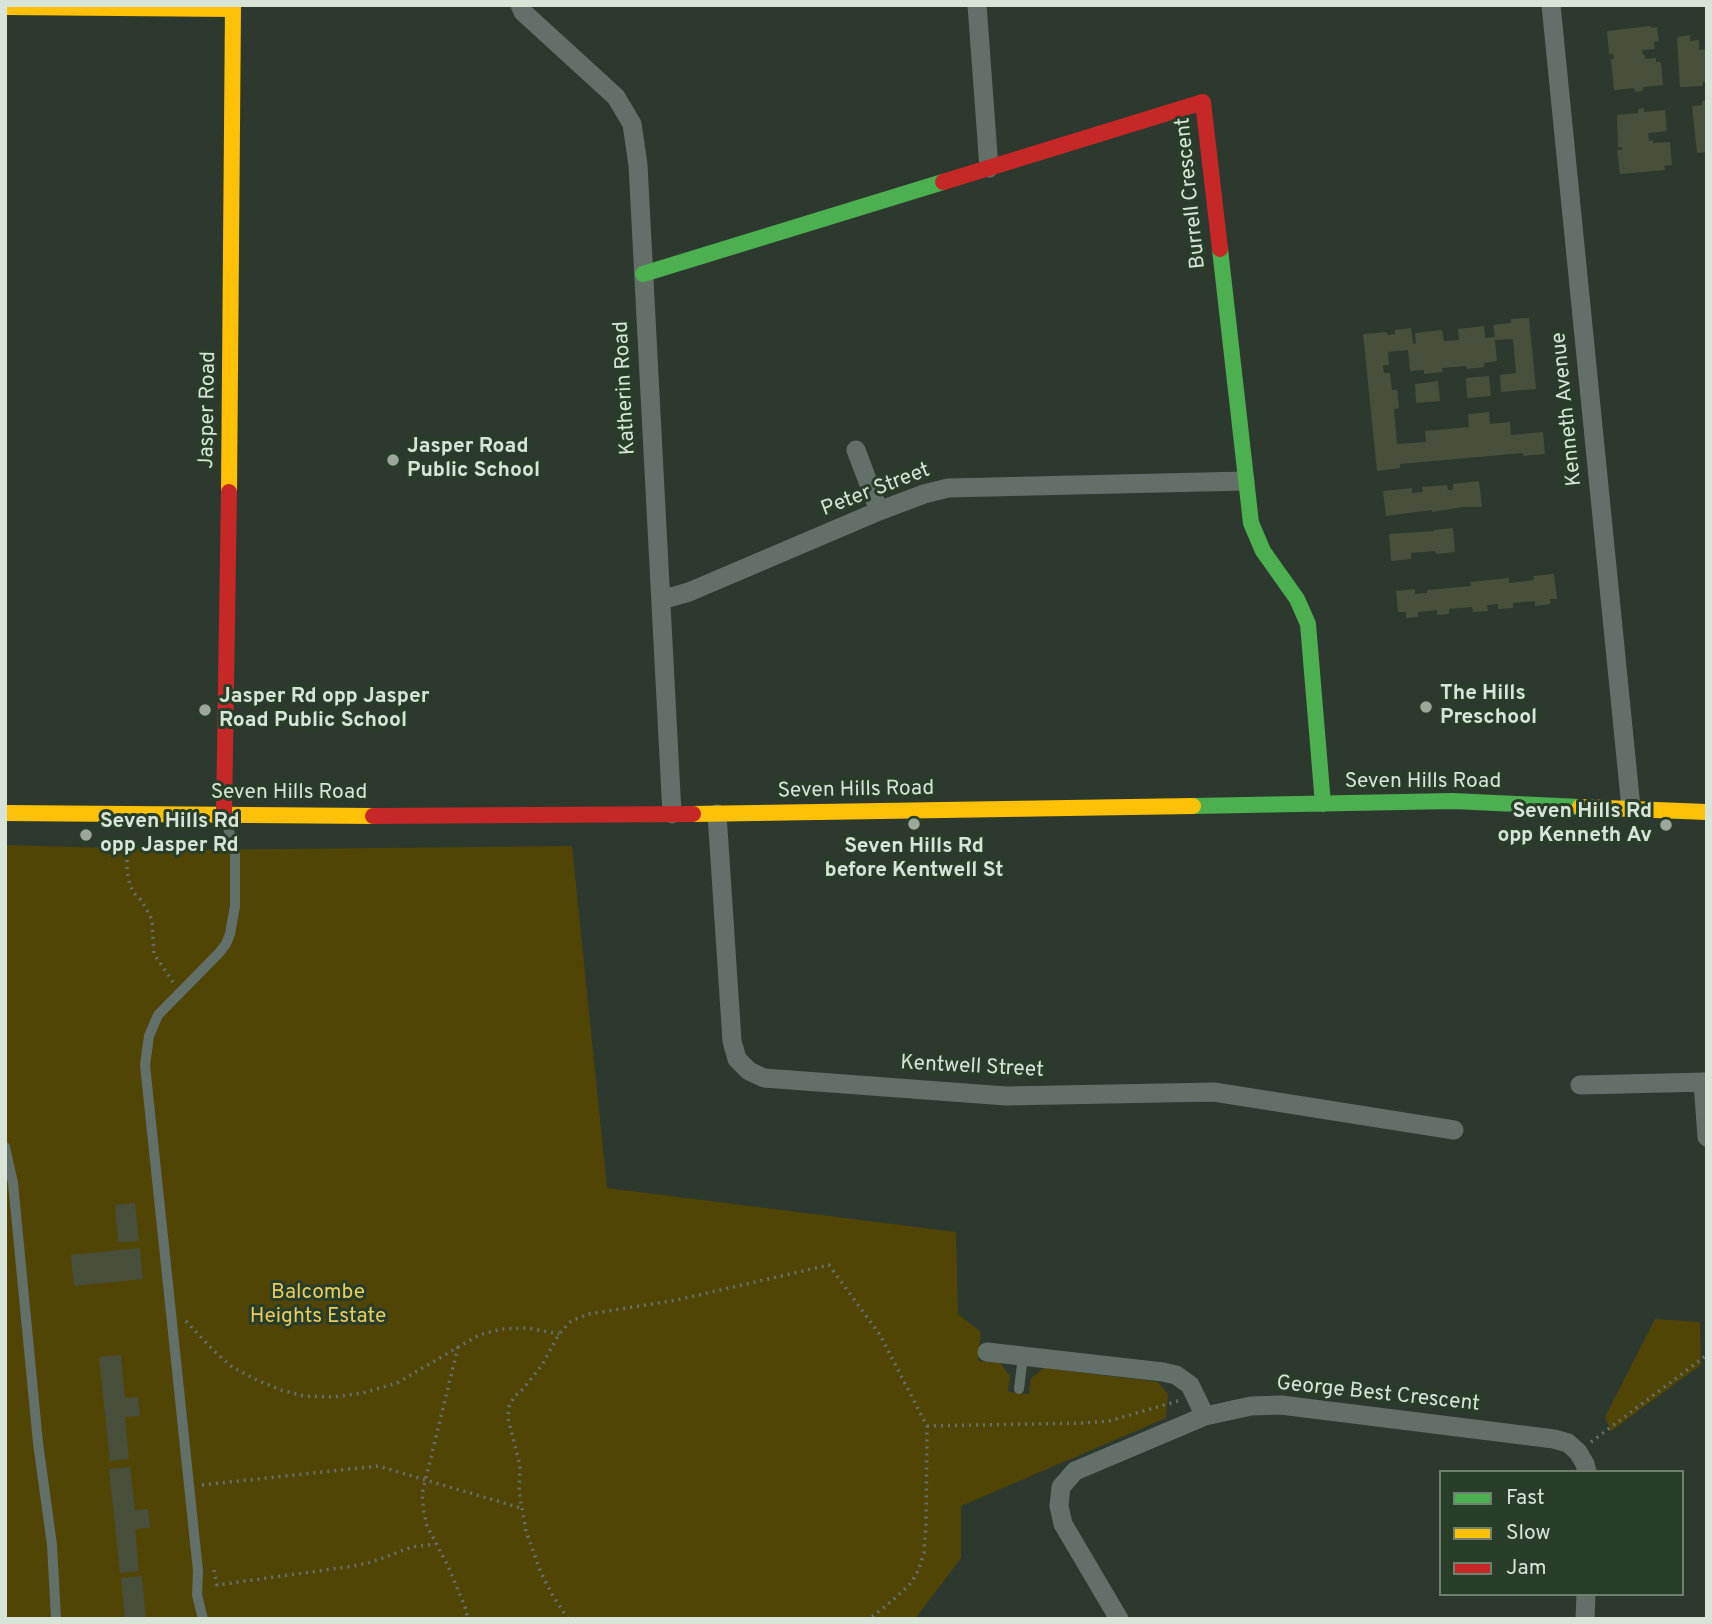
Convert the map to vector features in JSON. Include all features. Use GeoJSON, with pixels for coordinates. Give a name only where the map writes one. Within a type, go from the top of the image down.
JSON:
{"type":"FeatureCollection","features":[{"type":"Feature","properties":{"kind":"street","name":"Katherin Road"},"geometry":{"type":"LineString","coordinates":[[520,5],[523,12],[616,97],[632,124],[638,165],[672,814]]}},
{"type":"Feature","properties":{"kind":"street"},"geometry":{"type":"LineString","coordinates":[[976,5],[989,168]]}},
{"type":"Feature","properties":{"kind":"street","name":"Kenneth Avenue"},"geometry":{"type":"LineString","coordinates":[[1551,5],[1631,808]]}},
{"type":"Feature","properties":{"kind":"street"},"geometry":{"type":"LineString","coordinates":[[5,7],[233,7]]}},
{"type":"Feature","properties":{"kind":"street","name":"Jasper Road"},"geometry":{"type":"LineString","coordinates":[[224,814],[232,325],[233,7]]}},
{"type":"Feature","properties":{"kind":"street","name":"Burrell Crescent"},"geometry":{"type":"LineString","coordinates":[[643,274],[1203,102],[1249,511],[1254,533],[1263,551],[1302,607],[1308,624],[1323,804]]}},
{"type":"Feature","properties":{"kind":"street"},"geometry":{"type":"LineString","coordinates":[[856,450],[879,511]]}},
{"type":"Feature","properties":{"kind":"street","name":"Peter Street"},"geometry":{"type":"LineString","coordinates":[[661,600],[689,592],[879,511],[936,490],[958,486],[1245,481]]}},
{"type":"Feature","properties":{"kind":"street","name":"Seven Hills Road"},"geometry":{"type":"LineString","coordinates":[[5,813],[425,816],[718,814],[1453,801],[1707,812]]}},
{"type":"Feature","properties":{"kind":"street","name":"Kentwell Street"},"geometry":{"type":"LineString","coordinates":[[718,814],[732,1041],[737,1059],[749,1071],[764,1078],[1006,1096],[1214,1092],[1454,1130]]}},
{"type":"Feature","properties":{"kind":"street"},"geometry":{"type":"LineString","coordinates":[[1580,1085],[1705,1082],[1707,1137]]}},
{"type":"Feature","properties":{"kind":"street"},"geometry":{"type":"LineString","coordinates":[[987,1352],[1176,1375],[1190,1385],[1205,1416]]}},
{"type":"Feature","properties":{"kind":"street","name":"George Best Crescent"},"geometry":{"type":"LineString","coordinates":[[1119,1619],[1063,1524],[1059,1506],[1062,1488],[1075,1471],[1205,1416],[1251,1406],[1281,1405],[1555,1439],[1568,1443],[1578,1452]]}},
{"type":"Feature","properties":{"kind":"street"},"geometry":{"type":"LineString","coordinates":[[1578,1452],[1586,1470]]}},
{"type":"Feature","properties":{"kind":"street"},"geometry":{"type":"LineString","coordinates":[[1586,1596],[1586,1619]]}},
{"type":"Feature","properties":{"kind":"lane"},"geometry":{"type":"LineString","coordinates":[[203,1619],[197,1595],[198,1571],[145,1065],[149,1036],[158,1015],[226,944],[234,918],[235,851],[224,814]]}},
{"type":"Feature","properties":{"kind":"lane"},"geometry":{"type":"LineString","coordinates":[[5,1147],[13,1183],[38,1443],[52,1545],[56,1619]]}},
{"type":"Feature","properties":{"kind":"lane"},"geometry":{"type":"LineString","coordinates":[[1019,1389],[1023,1356]]}},
{"type":"Feature","properties":{"kind":"path"},"geometry":{"type":"LineString","coordinates":[[127,839],[130,885],[152,920],[154,954],[179,992]]}},
{"type":"Feature","properties":{"kind":"path"},"geometry":{"type":"LineString","coordinates":[[568,1619],[541,1573],[526,1531],[519,1491],[520,1466],[508,1418],[513,1397],[542,1365],[559,1334],[570,1321],[589,1314],[677,1300],[829,1265],[880,1335],[927,1426],[924,1553],[911,1583],[869,1619]]}},
{"type":"Feature","properties":{"kind":"path"},"geometry":{"type":"LineString","coordinates":[[171,1304],[232,1367],[281,1390],[304,1396],[363,1394],[397,1383],[479,1335],[500,1329],[528,1328],[559,1334]]}},
{"type":"Feature","properties":{"kind":"path"},"geometry":{"type":"LineString","coordinates":[[458,1348],[422,1494],[427,1525],[468,1619]]}},
{"type":"Feature","properties":{"kind":"path"},"geometry":{"type":"LineString","coordinates":[[1578,1452],[1707,1355]]}},
{"type":"Feature","properties":{"kind":"path"},"geometry":{"type":"LineString","coordinates":[[927,1426],[1109,1421],[1197,1396]]}},
{"type":"Feature","properties":{"kind":"path"},"geometry":{"type":"LineString","coordinates":[[189,1486],[377,1465],[521,1508]]}},
{"type":"Feature","properties":{"kind":"path"},"geometry":{"type":"LineString","coordinates":[[214,1570],[217,1585],[354,1566],[412,1547],[437,1544]]}},
{"type":"Feature","properties":{"kind":"green space","name":"Balcombe Heights Estate"},"geometry":{"type":"Polygon","coordinates":[[[5,845],[184,850],[572,846],[607,1188],[956,1232],[958,1314],[981,1332],[978,1361],[1000,1363],[1010,1376],[1008,1392],[1029,1394],[1031,1378],[1044,1368],[1158,1382],[1168,1394],[1166,1418],[961,1506],[961,1558],[915,1619],[5,1619],[5,845]]]}},
{"type":"Feature","properties":{"kind":"green space"},"geometry":{"type":"Polygon","coordinates":[[[1655,1319],[1700,1322],[1701,1365],[1611,1431],[1605,1417],[1655,1319]]]}},
{"type":"Feature","properties":{"kind":"building"},"geometry":{"type":"Polygon","coordinates":[[[1657,27],[1659,41],[1654,42],[1655,49],[1642,50],[1643,55],[1645,59],[1656,58],[1656,62],[1661,62],[1663,85],[1643,87],[1643,91],[1635,92],[1634,88],[1614,90],[1611,59],[1614,59],[1613,54],[1609,54],[1607,31],[1657,27]]]}},
{"type":"Feature","properties":{"kind":"building"},"geometry":{"type":"Polygon","coordinates":[[[1690,35],[1690,41],[1699,40],[1699,50],[1707,49],[1707,82],[1703,82],[1703,86],[1680,87],[1677,37],[1690,35]]]}},
{"type":"Feature","properties":{"kind":"building"},"geometry":{"type":"Polygon","coordinates":[[[1707,100],[1707,152],[1697,153],[1692,106],[1702,105],[1702,101],[1707,100]]]}},
{"type":"Feature","properties":{"kind":"building"},"geometry":{"type":"Polygon","coordinates":[[[1644,108],[1644,112],[1665,110],[1667,131],[1648,133],[1649,141],[1670,142],[1672,165],[1664,166],[1665,170],[1620,174],[1617,150],[1622,150],[1622,147],[1618,147],[1617,115],[1638,113],[1638,109],[1644,108]]]}},
{"type":"Feature","properties":{"kind":"building"},"geometry":{"type":"Polygon","coordinates":[[[1529,318],[1536,389],[1501,392],[1500,375],[1516,373],[1513,339],[1495,340],[1497,361],[1484,363],[1484,367],[1442,368],[1443,372],[1424,374],[1424,370],[1410,371],[1408,350],[1388,352],[1389,365],[1383,365],[1384,373],[1390,373],[1392,390],[1397,390],[1399,408],[1394,409],[1397,444],[1426,442],[1425,431],[1469,427],[1468,414],[1489,412],[1490,424],[1510,422],[1511,435],[1543,432],[1545,454],[1523,456],[1523,453],[1400,464],[1400,468],[1377,471],[1363,334],[1395,334],[1395,330],[1411,328],[1413,344],[1416,343],[1415,333],[1442,330],[1444,341],[1459,340],[1458,329],[1484,326],[1485,338],[1495,337],[1493,325],[1511,323],[1511,319],[1529,318]]]}},
{"type":"Feature","properties":{"kind":"building"},"geometry":{"type":"Polygon","coordinates":[[[1489,376],[1491,396],[1467,398],[1466,378],[1489,376]]]}},
{"type":"Feature","properties":{"kind":"building"},"geometry":{"type":"Polygon","coordinates":[[[1438,381],[1440,401],[1416,403],[1415,384],[1438,381]]]}},
{"type":"Feature","properties":{"kind":"building"},"geometry":{"type":"Polygon","coordinates":[[[1479,481],[1482,507],[1386,516],[1383,491],[1412,488],[1412,493],[1423,492],[1422,487],[1447,485],[1448,490],[1453,490],[1453,484],[1479,481]]]}},
{"type":"Feature","properties":{"kind":"building"},"geometry":{"type":"Polygon","coordinates":[[[1453,528],[1455,552],[1411,553],[1411,559],[1391,561],[1389,534],[1453,528]]]}},
{"type":"Feature","properties":{"kind":"building"},"geometry":{"type":"Polygon","coordinates":[[[1554,574],[1557,599],[1550,599],[1550,604],[1535,606],[1535,601],[1513,603],[1513,608],[1498,609],[1498,604],[1487,605],[1488,611],[1473,612],[1472,607],[1449,609],[1449,614],[1437,615],[1437,610],[1418,612],[1418,617],[1406,618],[1406,612],[1398,612],[1396,591],[1415,589],[1415,594],[1427,593],[1427,590],[1471,586],[1470,582],[1509,578],[1509,583],[1534,580],[1533,576],[1554,574]]]}},
{"type":"Feature","properties":{"kind":"building"},"geometry":{"type":"Polygon","coordinates":[[[135,1203],[139,1241],[118,1242],[115,1205],[135,1203]]]}},
{"type":"Feature","properties":{"kind":"building"},"geometry":{"type":"Polygon","coordinates":[[[140,1248],[143,1279],[74,1286],[71,1255],[140,1248]]]}},
{"type":"Feature","properties":{"kind":"building"},"geometry":{"type":"Polygon","coordinates":[[[121,1355],[125,1398],[138,1397],[140,1416],[125,1417],[129,1459],[110,1461],[99,1357],[121,1355]]]}},
{"type":"Feature","properties":{"kind":"building"},"geometry":{"type":"Polygon","coordinates":[[[130,1467],[135,1510],[148,1509],[150,1528],[135,1529],[139,1571],[120,1573],[109,1469],[130,1467]]]}},
{"type":"Feature","properties":{"kind":"building"},"geometry":{"type":"Polygon","coordinates":[[[142,1576],[146,1619],[125,1619],[121,1578],[142,1576]]]}},
{"type":"Feature","properties":{"kind":"traffic: fast"},"geometry":{"type":"LineString","coordinates":[[643,274],[943,182]]}},
{"type":"Feature","properties":{"kind":"traffic: fast"},"geometry":{"type":"LineString","coordinates":[[1220,249],[1251,523],[1263,551],[1297,599],[1308,624],[1323,804]]}},
{"type":"Feature","properties":{"kind":"traffic: fast"},"geometry":{"type":"LineString","coordinates":[[1193,806],[1453,801],[1580,807]]}},
{"type":"Feature","properties":{"kind":"traffic: slow"},"geometry":{"type":"LineString","coordinates":[[229,492],[233,5]]}},
{"type":"Feature","properties":{"kind":"traffic: slow"},"geometry":{"type":"LineString","coordinates":[[5,7],[233,9]]}},
{"type":"Feature","properties":{"kind":"traffic: slow"},"geometry":{"type":"LineString","coordinates":[[693,814],[1193,806]]}},
{"type":"Feature","properties":{"kind":"traffic: slow"},"geometry":{"type":"LineString","coordinates":[[1580,807],[1707,812]]}},
{"type":"Feature","properties":{"kind":"traffic: slow"},"geometry":{"type":"LineString","coordinates":[[5,813],[373,816]]}},
{"type":"Feature","properties":{"kind":"traffic: jam"},"geometry":{"type":"LineString","coordinates":[[943,182],[1203,102],[1220,249]]}},
{"type":"Feature","properties":{"kind":"traffic: jam"},"geometry":{"type":"LineString","coordinates":[[224,815],[229,492]]}},
{"type":"Feature","properties":{"kind":"traffic: jam"},"geometry":{"type":"LineString","coordinates":[[373,816],[693,814]]}},
{"type":"Feature","properties":{"kind":"place","name":"Jasper Road Public School"},"geometry":{"type":"Point","coordinates":[393,460]}},
{"type":"Feature","properties":{"kind":"place","name":"The Hills Preschool"},"geometry":{"type":"Point","coordinates":[1426,707]}},
{"type":"Feature","properties":{"kind":"place","name":"Jasper Rd opp Jasper Road Public School"},"geometry":{"type":"Point","coordinates":[205,710]}},
{"type":"Feature","properties":{"kind":"place","name":"Seven Hills Rd before Kentwell St"},"geometry":{"type":"Point","coordinates":[914,824]}},
{"type":"Feature","properties":{"kind":"place","name":"Seven Hills Rd opp Kenneth Av"},"geometry":{"type":"Point","coordinates":[1666,825]}},
{"type":"Feature","properties":{"kind":"place","name":"Seven Hills Rd opp Jasper Rd"},"geometry":{"type":"Point","coordinates":[86,835]}}]}
